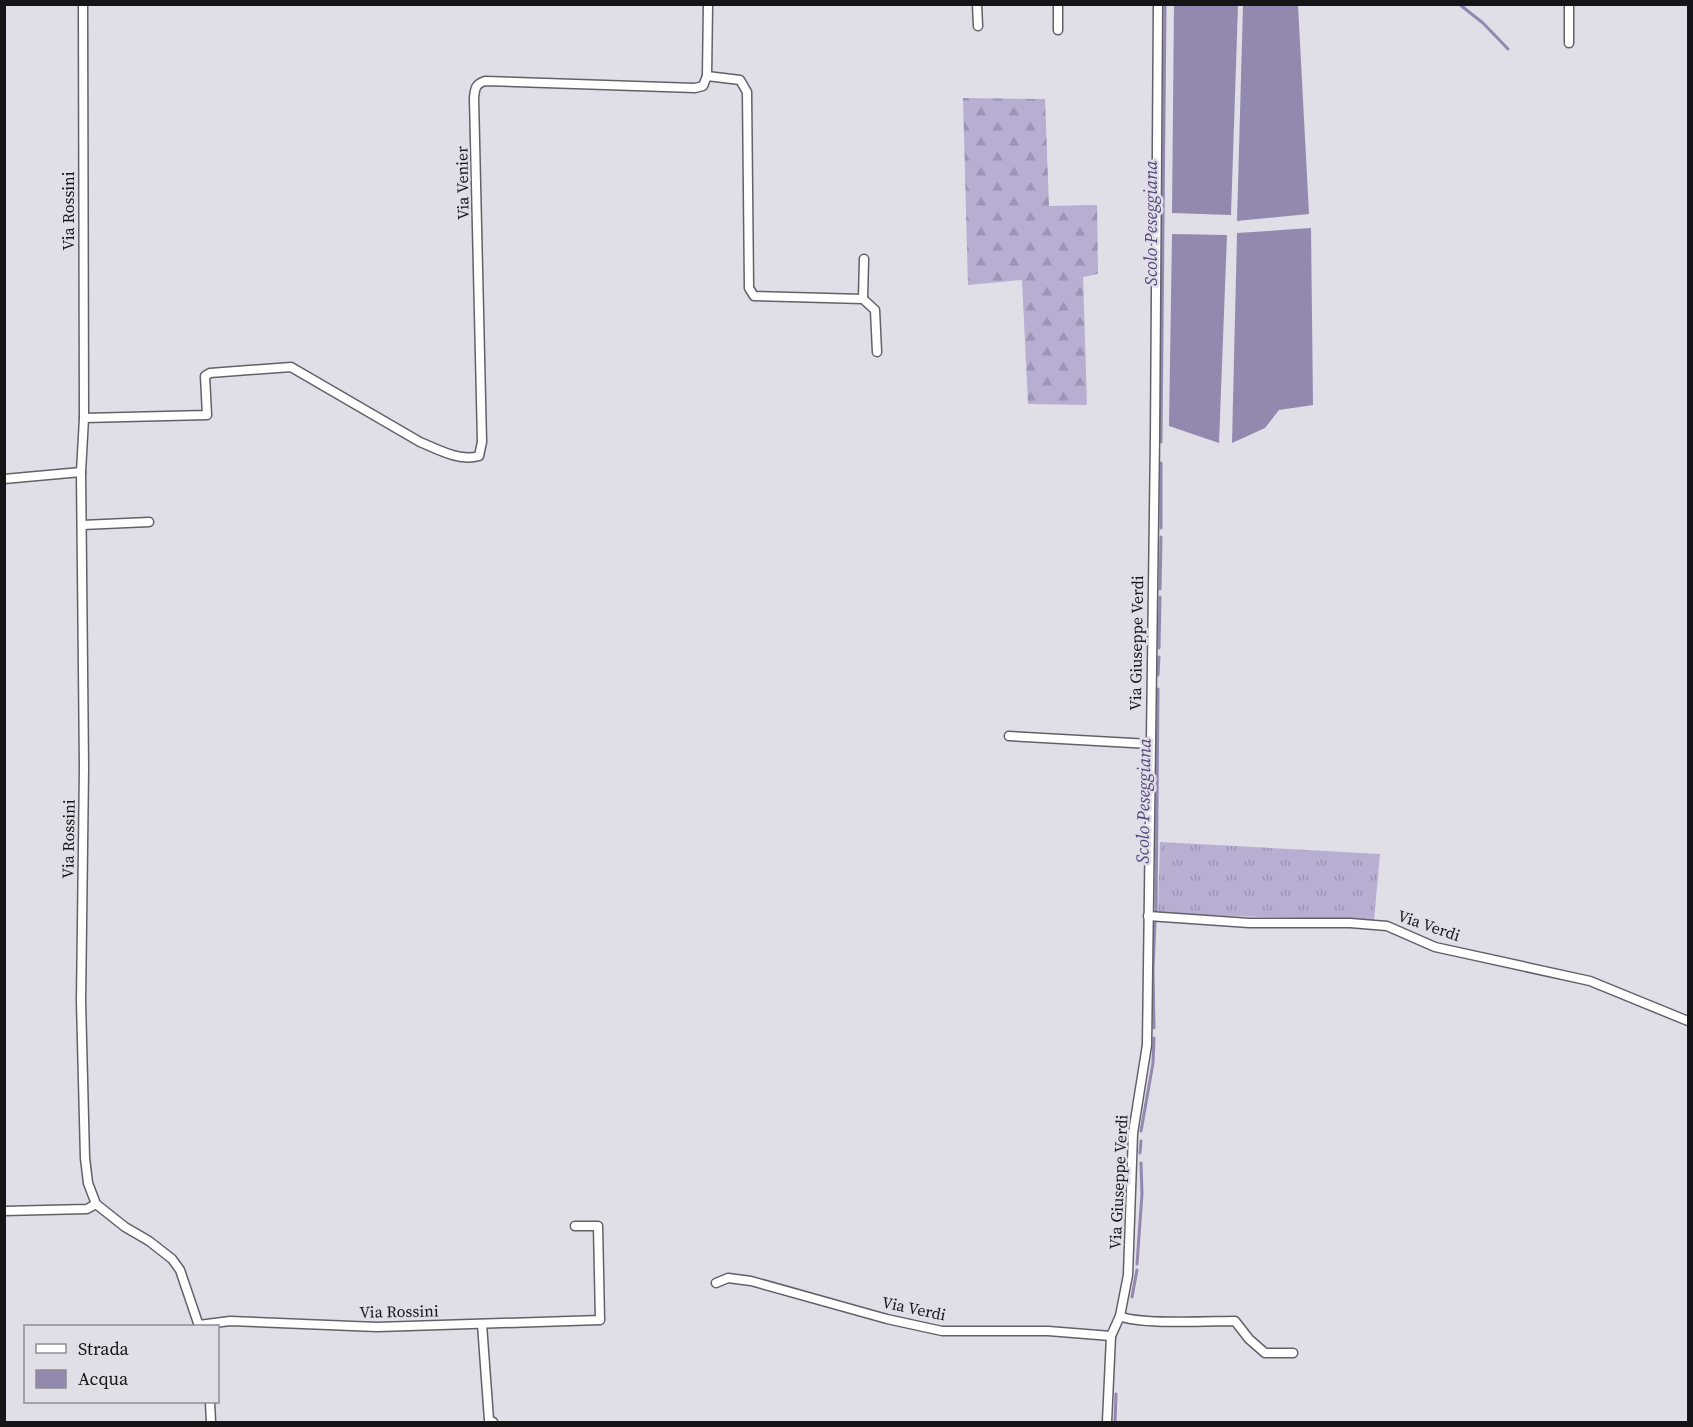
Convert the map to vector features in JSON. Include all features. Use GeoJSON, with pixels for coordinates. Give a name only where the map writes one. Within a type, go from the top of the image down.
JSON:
{"type":"FeatureCollection","features":[{"type":"Feature","properties":{"kind":"street","name":"Via Rossini"},"geometry":{"type":"LineString","coordinates":[[83,4],[84,418],[81,472],[84,768],[81,1001],[85,1158],[88,1183],[96,1204],[172,1259],[180,1270],[199,1325]]}},
{"type":"Feature","properties":{"kind":"street"},"geometry":{"type":"LineString","coordinates":[[708,4],[707,76],[740,80],[747,92],[749,288],[754,296],[863,299],[875,310],[878,352]]}},
{"type":"Feature","properties":{"kind":"street"},"geometry":{"type":"LineString","coordinates":[[977,4],[978,26]]}},
{"type":"Feature","properties":{"kind":"street"},"geometry":{"type":"LineString","coordinates":[[1058,4],[1058,30]]}},
{"type":"Feature","properties":{"kind":"street","name":"Via Giuseppe Verdi"},"geometry":{"type":"LineString","coordinates":[[1107,1422],[1111,1336],[1120,1316],[1128,1275],[1133,1133],[1147,1045],[1158,4]]}},
{"type":"Feature","properties":{"kind":"street"},"geometry":{"type":"LineString","coordinates":[[1569,4],[1569,43]]}},
{"type":"Feature","properties":{"kind":"street","name":"Via Venier"},"geometry":{"type":"LineString","coordinates":[[84,418],[207,415],[205,376],[210,373],[291,367],[420,442],[442,452],[471,459],[479,456],[482,442],[474,98],[476,87],[485,81],[695,88],[703,86],[707,76]]}},
{"type":"Feature","properties":{"kind":"street"},"geometry":{"type":"LineString","coordinates":[[863,299],[864,259]]}},
{"type":"Feature","properties":{"kind":"street"},"geometry":{"type":"LineString","coordinates":[[4,479],[81,472]]}},
{"type":"Feature","properties":{"kind":"street"},"geometry":{"type":"LineString","coordinates":[[82,525],[149,522]]}},
{"type":"Feature","properties":{"kind":"street"},"geometry":{"type":"LineString","coordinates":[[1009,736],[1150,744]]}},
{"type":"Feature","properties":{"kind":"street","name":"Via Verdi"},"geometry":{"type":"LineString","coordinates":[[1148,916],[1249,923],[1350,923],[1387,926],[1436,946],[1590,981],[1689,1021]]}},
{"type":"Feature","properties":{"kind":"street"},"geometry":{"type":"LineString","coordinates":[[4,1211],[87,1209],[96,1204]]}},
{"type":"Feature","properties":{"kind":"street","name":"Via Rossini"},"geometry":{"type":"LineString","coordinates":[[205,1325],[230,1321],[377,1327],[600,1320],[598,1226],[575,1226]]}},
{"type":"Feature","properties":{"kind":"street","name":"Via Verdi"},"geometry":{"type":"LineString","coordinates":[[717,1283],[728,1278],[751,1281],[942,1331],[1048,1331],[1111,1336]]}},
{"type":"Feature","properties":{"kind":"street"},"geometry":{"type":"LineString","coordinates":[[1120,1316],[1125,1319],[1158,1321],[1235,1321],[1249,1339],[1266,1353],[1293,1353]]}},
{"type":"Feature","properties":{"kind":"street"},"geometry":{"type":"LineString","coordinates":[[482,1324],[490,1422]]}},
{"type":"Feature","properties":{"kind":"street"},"geometry":{"type":"LineString","coordinates":[[210,1403],[211,1422]]}},
{"type":"Feature","properties":{"kind":"green space"},"geometry":{"type":"Polygon","coordinates":[[[963,98],[1045,99],[1049,206],[1097,205],[1098,274],[1083,277],[1087,405],[1028,404],[1022,280],[968,285],[963,98]]]}},
{"type":"Feature","properties":{"kind":"green space"},"geometry":{"type":"Polygon","coordinates":[[[1160,842],[1380,854],[1374,920],[1158,914],[1160,842]]]}},
{"type":"Feature","properties":{"kind":"water"},"geometry":{"type":"Polygon","coordinates":[[[1174,5],[1238,5],[1231,215],[1172,213],[1174,5]]]}},
{"type":"Feature","properties":{"kind":"water"},"geometry":{"type":"Polygon","coordinates":[[[1243,5],[1298,5],[1309,214],[1237,221],[1243,5]]]}},
{"type":"Feature","properties":{"kind":"water"},"geometry":{"type":"Polygon","coordinates":[[[1311,228],[1313,405],[1279,410],[1265,428],[1232,443],[1237,233],[1311,228]]]}},
{"type":"Feature","properties":{"kind":"water"},"geometry":{"type":"Polygon","coordinates":[[[1172,234],[1227,235],[1219,443],[1169,426],[1172,234]]]}},
{"type":"Feature","properties":{"kind":"waterway","name":"Scolo Peseggiana"},"geometry":{"type":"LineString","coordinates":[[1161,442],[1165,4]]}},
{"type":"Feature","properties":{"kind":"waterway"},"geometry":{"type":"LineString","coordinates":[[1459,4],[1483,23],[1508,49]]}},
{"type":"Feature","properties":{"kind":"waterway","name":"Scolo Peseggiana"},"geometry":{"type":"LineString","coordinates":[[1161,463],[1161,528]]}},
{"type":"Feature","properties":{"kind":"waterway","name":"Scolo Peseggiana"},"geometry":{"type":"LineString","coordinates":[[1160,589],[1161,537]]}},
{"type":"Feature","properties":{"kind":"waterway","name":"Scolo Peseggiana"},"geometry":{"type":"LineString","coordinates":[[1159,648],[1160,597]]}},
{"type":"Feature","properties":{"kind":"waterway","name":"Scolo Peseggiana"},"geometry":{"type":"LineString","coordinates":[[1158,675],[1159,657]]}},
{"type":"Feature","properties":{"kind":"waterway","name":"Scolo Peseggiana"},"geometry":{"type":"LineString","coordinates":[[1156,913],[1158,689]]}},
{"type":"Feature","properties":{"kind":"waterway","name":"Scolo Peseggiana"},"geometry":{"type":"LineString","coordinates":[[1154,1028],[1155,922]]}},
{"type":"Feature","properties":{"kind":"waterway","name":"Scolo Peseggiana"},"geometry":{"type":"LineString","coordinates":[[1141,1131],[1153,1063],[1154,1038]]}},
{"type":"Feature","properties":{"kind":"waterway","name":"Scolo Peseggiana"},"geometry":{"type":"LineString","coordinates":[[1140,1153],[1141,1141]]}},
{"type":"Feature","properties":{"kind":"waterway","name":"Scolo Peseggiana"},"geometry":{"type":"LineString","coordinates":[[1137,1264],[1142,1194],[1141,1163]]}},
{"type":"Feature","properties":{"kind":"waterway","name":"Scolo Peseggiana"},"geometry":{"type":"LineString","coordinates":[[1132,1297],[1137,1270]]}},
{"type":"Feature","properties":{"kind":"waterway","name":"Scolo Peseggiana"},"geometry":{"type":"LineString","coordinates":[[1115,1422],[1116,1394]]}}]}
